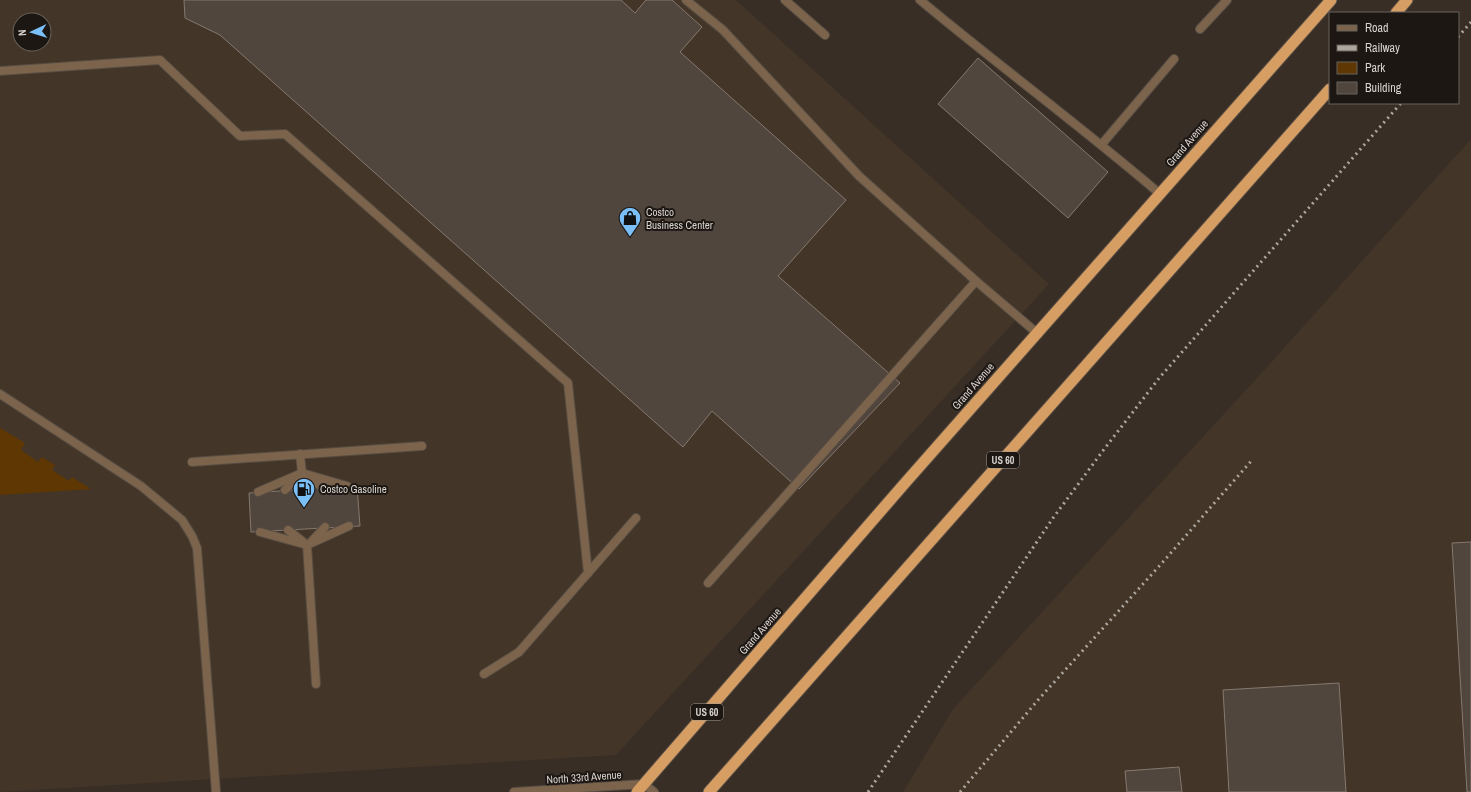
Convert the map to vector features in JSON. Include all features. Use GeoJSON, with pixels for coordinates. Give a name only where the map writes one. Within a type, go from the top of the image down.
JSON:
{"type":"FeatureCollection","features":[{"type":"Feature","properties":{"kind":"highway","name":"Grand Avenue"},"geometry":{"type":"LineString","coordinates":[[640,788],[1037,333],[1331,0]]}},
{"type":"Feature","properties":{"kind":"highway"},"geometry":{"type":"LineString","coordinates":[[1397,12],[1407,0]]}},
{"type":"Feature","properties":{"kind":"highway","name":"US 60"},"geometry":{"type":"LineString","coordinates":[[709,792],[1329,90]]}},
{"type":"Feature","properties":{"kind":"street"},"geometry":{"type":"LineString","coordinates":[[686,0],[723,30],[859,176],[976,282],[1037,333]]}},
{"type":"Feature","properties":{"kind":"street"},"geometry":{"type":"LineString","coordinates":[[785,0],[824,35]]}},
{"type":"Feature","properties":{"kind":"street"},"geometry":{"type":"LineString","coordinates":[[920,0],[1067,119],[1102,144],[1160,194]]}},
{"type":"Feature","properties":{"kind":"street"},"geometry":{"type":"LineString","coordinates":[[1200,29],[1227,0]]}},
{"type":"Feature","properties":{"kind":"street"},"geometry":{"type":"LineString","coordinates":[[1102,144],[1174,59]]}},
{"type":"Feature","properties":{"kind":"street"},"geometry":{"type":"LineString","coordinates":[[0,71],[160,60],[240,136],[285,134],[568,383],[588,573]]}},
{"type":"Feature","properties":{"kind":"street"},"geometry":{"type":"LineString","coordinates":[[708,583],[976,282]]}},
{"type":"Feature","properties":{"kind":"street"},"geometry":{"type":"LineString","coordinates":[[0,394],[141,486],[182,520],[192,536],[197,548],[216,792]]}},
{"type":"Feature","properties":{"kind":"street"},"geometry":{"type":"LineString","coordinates":[[192,462],[422,446]]}},
{"type":"Feature","properties":{"kind":"street"},"geometry":{"type":"LineString","coordinates":[[300,454],[302,473],[323,488]]}},
{"type":"Feature","properties":{"kind":"street"},"geometry":{"type":"LineString","coordinates":[[285,490],[302,473]]}},
{"type":"Feature","properties":{"kind":"street"},"geometry":{"type":"LineString","coordinates":[[258,492],[302,473],[347,486]]}},
{"type":"Feature","properties":{"kind":"street"},"geometry":{"type":"LineString","coordinates":[[484,674],[519,652],[636,518]]}},
{"type":"Feature","properties":{"kind":"street"},"geometry":{"type":"LineString","coordinates":[[260,532],[307,545],[349,526]]}},
{"type":"Feature","properties":{"kind":"street"},"geometry":{"type":"LineString","coordinates":[[307,545],[325,527]]}},
{"type":"Feature","properties":{"kind":"street"},"geometry":{"type":"LineString","coordinates":[[288,530],[307,545],[316,684]]}},
{"type":"Feature","properties":{"kind":"street"},"geometry":{"type":"LineString","coordinates":[[640,788],[654,792]]}},
{"type":"Feature","properties":{"kind":"street","name":"North 33rd Avenue"},"geometry":{"type":"LineString","coordinates":[[514,792],[640,788]]}},
{"type":"Feature","properties":{"kind":"shaded area"},"geometry":{"type":"Polygon","coordinates":[[[0,0],[736,0],[1049,284],[616,755],[0,792],[0,0]]]}},
{"type":"Feature","properties":{"kind":"shaded area"},"geometry":{"type":"Polygon","coordinates":[[[1471,139],[1471,792],[903,792],[953,709],[1267,367],[1471,139]]]}},
{"type":"Feature","properties":{"kind":"green space"},"geometry":{"type":"Polygon","coordinates":[[[0,428],[25,443],[21,450],[38,462],[42,457],[55,465],[52,470],[69,481],[72,477],[91,489],[0,495],[0,428]]]}},
{"type":"Feature","properties":{"kind":"building","name":"Costco Business Center"},"geometry":{"type":"Polygon","coordinates":[[[184,0],[621,0],[635,13],[646,0],[672,0],[702,27],[680,52],[846,200],[778,276],[900,383],[799,489],[712,411],[683,447],[220,35],[185,18],[184,0]]]}},
{"type":"Feature","properties":{"kind":"building"},"geometry":{"type":"Polygon","coordinates":[[[978,58],[1108,172],[1068,218],[938,104],[978,58]]]}},
{"type":"Feature","properties":{"kind":"building"},"geometry":{"type":"Polygon","coordinates":[[[357,486],[360,526],[251,532],[249,493],[357,486]]]}},
{"type":"Feature","properties":{"kind":"building"},"geometry":{"type":"Polygon","coordinates":[[[1471,542],[1471,792],[1467,792],[1452,543],[1471,542]]]}},
{"type":"Feature","properties":{"kind":"building"},"geometry":{"type":"Polygon","coordinates":[[[1339,683],[1346,792],[1229,792],[1223,690],[1339,683]]]}},
{"type":"Feature","properties":{"kind":"building"},"geometry":{"type":"Polygon","coordinates":[[[1179,767],[1182,792],[1127,792],[1125,771],[1179,767]]]}},
{"type":"Feature","properties":{"kind":"railway"},"geometry":{"type":"LineString","coordinates":[[1459,36],[1471,22]]}},
{"type":"Feature","properties":{"kind":"railway"},"geometry":{"type":"LineString","coordinates":[[868,792],[1053,518],[1105,448],[1160,377],[1400,104]]}},
{"type":"Feature","properties":{"kind":"railway"},"geometry":{"type":"LineString","coordinates":[[960,792],[1038,700],[1162,563],[1252,460]]}},
{"type":"Feature","properties":{"kind":"place","name":"Costco Business Center"},"geometry":{"type":"Point","coordinates":[630,238]}},
{"type":"Feature","properties":{"kind":"place","name":"Costco Gasoline"},"geometry":{"type":"Point","coordinates":[304,508]}}]}
